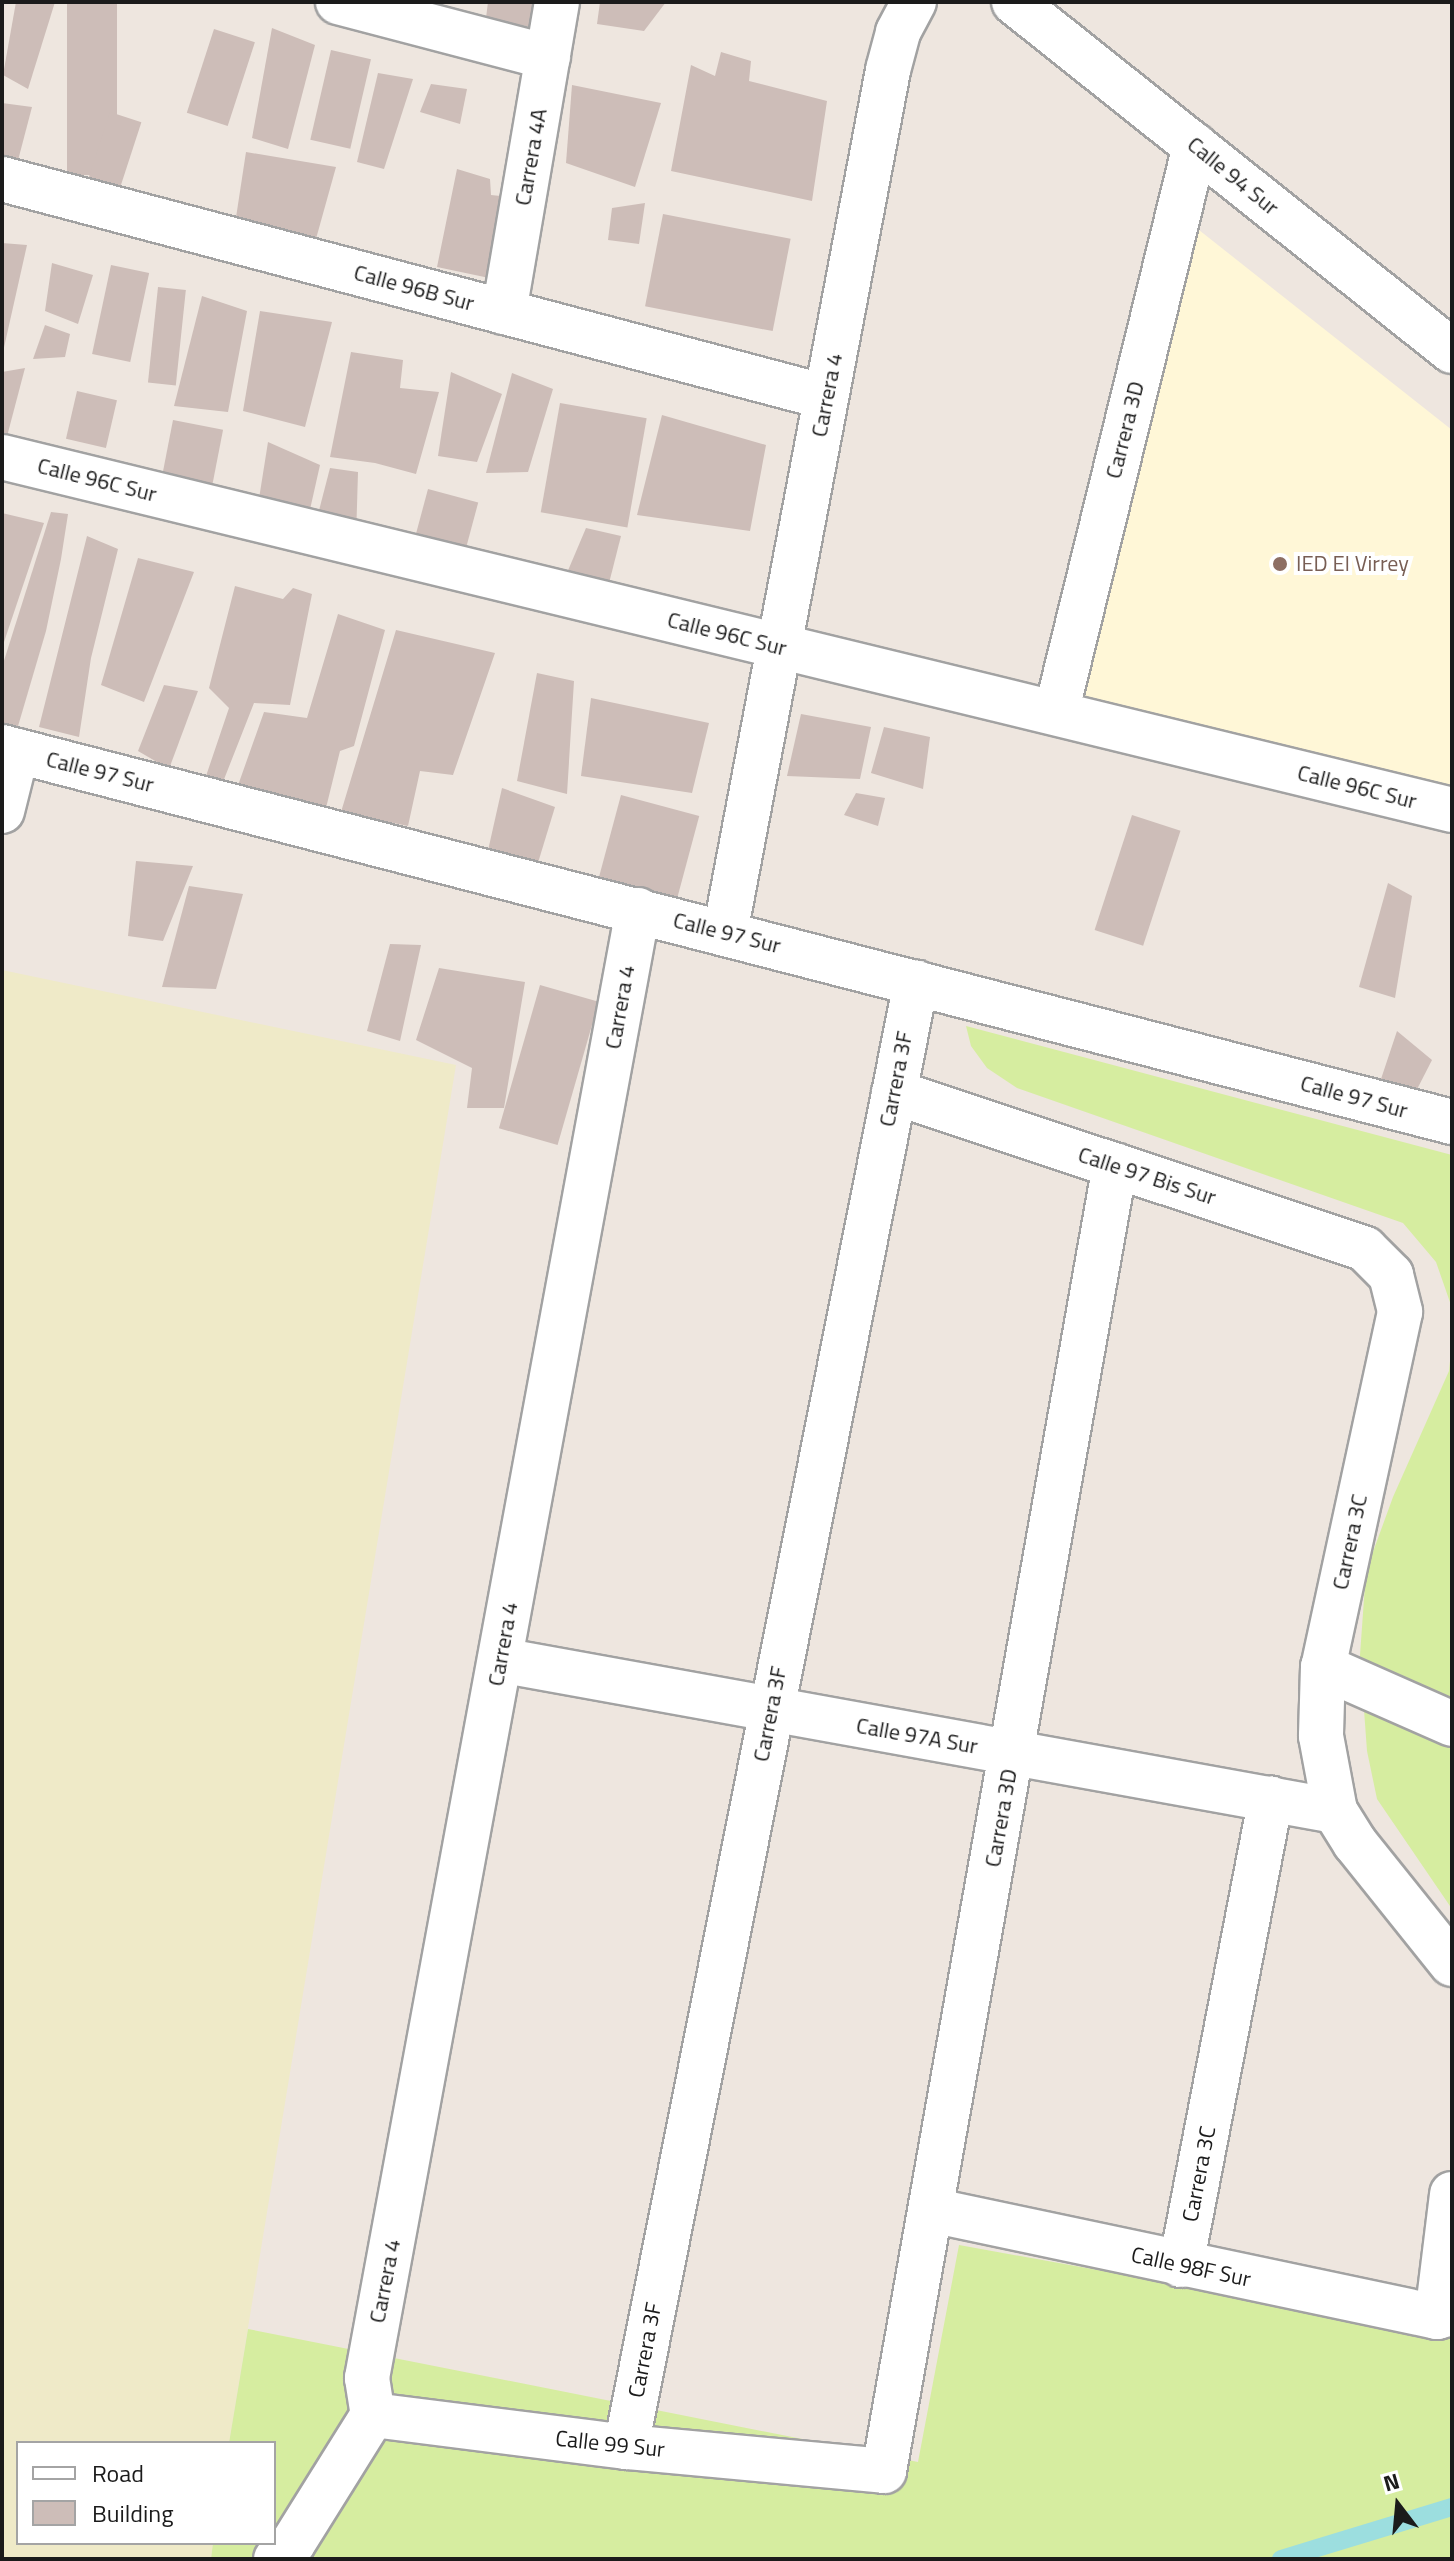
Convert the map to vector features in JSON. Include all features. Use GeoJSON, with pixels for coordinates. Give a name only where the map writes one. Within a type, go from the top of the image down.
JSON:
{"type":"FeatureCollection","features":[{"type":"Feature","properties":{"kind":"street"},"geometry":{"type":"LineString","coordinates":[[338,2],[548,57]]}},
{"type":"Feature","properties":{"kind":"street","name":"Carrera 4A"},"geometry":{"type":"LineString","coordinates":[[504,312],[557,2]]}},
{"type":"Feature","properties":{"kind":"street","name":"Carrera 4"},"geometry":{"type":"LineString","coordinates":[[725,933],[888,70],[898,32],[914,2]]}},
{"type":"Feature","properties":{"kind":"street","name":"Calle 94 Sur"},"geometry":{"type":"LineString","coordinates":[[1014,2],[1452,351]]}},
{"type":"Feature","properties":{"kind":"street","name":"Carrera 3D"},"geometry":{"type":"LineString","coordinates":[[1056,713],[1195,146]]}},
{"type":"Feature","properties":{"kind":"street","name":"Calle 96B Sur"},"geometry":{"type":"LineString","coordinates":[[2,179],[826,397]]}},
{"type":"Feature","properties":{"kind":"street","name":"Calle 96C Sur"},"geometry":{"type":"LineString","coordinates":[[2,457],[1452,810]]}},
{"type":"Feature","properties":{"kind":"street"},"geometry":{"type":"LineString","coordinates":[[2,811],[9,749]]}},
{"type":"Feature","properties":{"kind":"street","name":"Calle 97 Sur"},"geometry":{"type":"LineString","coordinates":[[9,749],[1452,1122]]}},
{"type":"Feature","properties":{"kind":"street","name":"Carrera 4"},"geometry":{"type":"LineString","coordinates":[[370,2396],[500,1660],[638,910]]}},
{"type":"Feature","properties":{"kind":"street","name":"Carrera 3F"},"geometry":{"type":"LineString","coordinates":[[626,2447],[916,982]]}},
{"type":"Feature","properties":{"kind":"street","name":"Calle 97 Bis Sur"},"geometry":{"type":"LineString","coordinates":[[894,1092],[1365,1249],[1391,1275]]}},
{"type":"Feature","properties":{"kind":"street","name":"Carrera 3D"},"geometry":{"type":"LineString","coordinates":[[884,2471],[1115,1165]]}},
{"type":"Feature","properties":{"kind":"street","name":"Carrera 3C"},"geometry":{"type":"LineString","coordinates":[[1335,1811],[1321,1736],[1323,1667],[1400,1312],[1391,1275]]}},
{"type":"Feature","properties":{"kind":"street","name":"Calle 97A Sur"},"geometry":{"type":"LineString","coordinates":[[500,1660],[1335,1811]]}},
{"type":"Feature","properties":{"kind":"street"},"geometry":{"type":"LineString","coordinates":[[1323,1667],[1452,1724]]}},
{"type":"Feature","properties":{"kind":"street","name":"Carrera 3C"},"geometry":{"type":"LineString","coordinates":[[1181,2265],[1271,1799]]}},
{"type":"Feature","properties":{"kind":"street"},"geometry":{"type":"LineString","coordinates":[[1335,1811],[1355,1843],[1452,1964]]}},
{"type":"Feature","properties":{"kind":"street"},"geometry":{"type":"LineString","coordinates":[[1445,2315],[1452,2194]]}},
{"type":"Feature","properties":{"kind":"street","name":"Calle 98F Sur"},"geometry":{"type":"LineString","coordinates":[[931,2210],[1181,2265],[1445,2315]]}},
{"type":"Feature","properties":{"kind":"street"},"geometry":{"type":"LineString","coordinates":[[276,2559],[293,2543],[370,2396]]}},
{"type":"Feature","properties":{"kind":"street","name":"Calle 99 Sur"},"geometry":{"type":"LineString","coordinates":[[370,2396],[626,2447],[884,2471]]}},
{"type":"Feature","properties":{"kind":"shaded area","name":"IED El Virrey"},"geometry":{"type":"Polygon","coordinates":[[[1180,215],[1452,430],[1452,794],[1082,698],[1180,215]]]}},
{"type":"Feature","properties":{"kind":"shaded area"},"geometry":{"type":"Polygon","coordinates":[[[2,970],[456,1065],[229,2441],[16,2441],[16,2545],[213,2545],[211,2559],[2,2559],[2,970]]]}},
{"type":"Feature","properties":{"kind":"green space"},"geometry":{"type":"Polygon","coordinates":[[[966,1026],[1452,1155],[1452,1308],[1436,1262],[1403,1223],[1017,1088],[987,1068],[971,1046],[966,1026]]]}},
{"type":"Feature","properties":{"kind":"green space"},"geometry":{"type":"Polygon","coordinates":[[[1452,1341],[1452,1909],[1377,1799],[1367,1751],[1360,1655],[1366,1571],[1393,1497],[1449,1371],[1452,1341]]]}},
{"type":"Feature","properties":{"kind":"green space"},"geometry":{"type":"Polygon","coordinates":[[[959,2245],[1452,2334],[1452,2559],[211,2559],[213,2545],[276,2545],[276,2441],[229,2441],[248,2329],[918,2462],[959,2245]]]}},
{"type":"Feature","properties":{"kind":"building"},"geometry":{"type":"Polygon","coordinates":[[[16,2],[55,2],[28,89],[3,75],[16,2]]]}},
{"type":"Feature","properties":{"kind":"building"},"geometry":{"type":"Polygon","coordinates":[[[67,2],[117,2],[117,175],[67,175],[67,2]]]}},
{"type":"Feature","properties":{"kind":"building"},"geometry":{"type":"Polygon","coordinates":[[[488,2],[543,2],[536,28],[486,18],[488,2]]]}},
{"type":"Feature","properties":{"kind":"building"},"geometry":{"type":"Polygon","coordinates":[[[600,2],[666,2],[644,31],[597,24],[600,2]]]}},
{"type":"Feature","properties":{"kind":"building"},"geometry":{"type":"Polygon","coordinates":[[[272,28],[315,45],[288,149],[252,138],[272,28]]]}},
{"type":"Feature","properties":{"kind":"building"},"geometry":{"type":"Polygon","coordinates":[[[214,29],[255,42],[228,126],[187,113],[214,29]]]}},
{"type":"Feature","properties":{"kind":"building"},"geometry":{"type":"Polygon","coordinates":[[[331,50],[371,59],[350,149],[310,140],[331,50]]]}},
{"type":"Feature","properties":{"kind":"building"},"geometry":{"type":"Polygon","coordinates":[[[721,52],[751,61],[749,81],[827,101],[812,201],[671,171],[691,65],[715,76],[721,52]]]}},
{"type":"Feature","properties":{"kind":"building"},"geometry":{"type":"Polygon","coordinates":[[[378,73],[413,79],[384,169],[357,162],[378,73]]]}},
{"type":"Feature","properties":{"kind":"building"},"geometry":{"type":"Polygon","coordinates":[[[431,84],[467,89],[460,124],[420,112],[431,84]]]}},
{"type":"Feature","properties":{"kind":"building"},"geometry":{"type":"Polygon","coordinates":[[[572,85],[661,103],[635,187],[566,163],[572,85]]]}},
{"type":"Feature","properties":{"kind":"building"},"geometry":{"type":"Polygon","coordinates":[[[2,103],[32,107],[16,168],[2,165],[2,103]]]}},
{"type":"Feature","properties":{"kind":"building"},"geometry":{"type":"Polygon","coordinates":[[[110,112],[141,122],[119,193],[87,182],[110,112]]]}},
{"type":"Feature","properties":{"kind":"building"},"geometry":{"type":"Polygon","coordinates":[[[246,152],[336,167],[314,246],[235,224],[246,152]]]}},
{"type":"Feature","properties":{"kind":"building"},"geometry":{"type":"Polygon","coordinates":[[[457,169],[490,179],[491,195],[510,197],[494,279],[437,267],[457,169]]]}},
{"type":"Feature","properties":{"kind":"building"},"geometry":{"type":"Polygon","coordinates":[[[645,203],[639,244],[608,240],[612,208],[645,203]]]}},
{"type":"Feature","properties":{"kind":"building"},"geometry":{"type":"Polygon","coordinates":[[[663,214],[791,239],[773,331],[645,306],[663,214]]]}},
{"type":"Feature","properties":{"kind":"building"},"geometry":{"type":"Polygon","coordinates":[[[2,243],[27,245],[3,352],[2,351],[2,243]]]}},
{"type":"Feature","properties":{"kind":"building"},"geometry":{"type":"Polygon","coordinates":[[[52,263],[93,275],[78,324],[45,311],[52,263]]]}},
{"type":"Feature","properties":{"kind":"building"},"geometry":{"type":"Polygon","coordinates":[[[111,265],[149,273],[130,362],[92,354],[111,265]]]}},
{"type":"Feature","properties":{"kind":"building"},"geometry":{"type":"Polygon","coordinates":[[[158,287],[186,290],[176,385],[148,382],[158,287]]]}},
{"type":"Feature","properties":{"kind":"building"},"geometry":{"type":"Polygon","coordinates":[[[202,296],[247,311],[228,412],[174,406],[202,296]]]}},
{"type":"Feature","properties":{"kind":"building"},"geometry":{"type":"Polygon","coordinates":[[[260,311],[332,322],[305,427],[243,411],[260,311]]]}},
{"type":"Feature","properties":{"kind":"building"},"geometry":{"type":"Polygon","coordinates":[[[45,325],[70,334],[65,357],[33,359],[45,325]]]}},
{"type":"Feature","properties":{"kind":"building"},"geometry":{"type":"Polygon","coordinates":[[[351,352],[403,360],[400,388],[439,392],[416,474],[375,463],[330,457],[351,352]]]}},
{"type":"Feature","properties":{"kind":"building"},"geometry":{"type":"Polygon","coordinates":[[[25,368],[5,444],[2,443],[2,372],[25,368]]]}},
{"type":"Feature","properties":{"kind":"building"},"geometry":{"type":"Polygon","coordinates":[[[451,372],[502,394],[477,462],[438,456],[451,372]]]}},
{"type":"Feature","properties":{"kind":"building"},"geometry":{"type":"Polygon","coordinates":[[[512,373],[553,389],[528,472],[486,473],[512,373]]]}},
{"type":"Feature","properties":{"kind":"building"},"geometry":{"type":"Polygon","coordinates":[[[77,391],[117,400],[106,448],[66,439],[77,391]]]}},
{"type":"Feature","properties":{"kind":"building"},"geometry":{"type":"Polygon","coordinates":[[[560,403],[647,418],[627,528],[541,512],[560,403]]]}},
{"type":"Feature","properties":{"kind":"building"},"geometry":{"type":"Polygon","coordinates":[[[662,415],[766,445],[750,531],[637,515],[662,415]]]}},
{"type":"Feature","properties":{"kind":"building"},"geometry":{"type":"Polygon","coordinates":[[[173,420],[223,430],[211,494],[161,484],[173,420]]]}},
{"type":"Feature","properties":{"kind":"building"},"geometry":{"type":"Polygon","coordinates":[[[268,442],[320,465],[309,514],[258,505],[268,442]]]}},
{"type":"Feature","properties":{"kind":"building"},"geometry":{"type":"Polygon","coordinates":[[[330,468],[358,472],[356,539],[315,526],[330,468]]]}},
{"type":"Feature","properties":{"kind":"building"},"geometry":{"type":"Polygon","coordinates":[[[428,489],[478,502],[462,563],[412,550],[428,489]]]}},
{"type":"Feature","properties":{"kind":"building"},"geometry":{"type":"Polygon","coordinates":[[[51,512],[68,514],[61,559],[46,631],[16,733],[2,728],[2,667],[51,512]]]}},
{"type":"Feature","properties":{"kind":"building"},"geometry":{"type":"Polygon","coordinates":[[[2,513],[44,523],[3,645],[2,645],[2,513]]]}},
{"type":"Feature","properties":{"kind":"building"},"geometry":{"type":"Polygon","coordinates":[[[586,528],[621,536],[606,595],[561,587],[586,528]]]}},
{"type":"Feature","properties":{"kind":"building"},"geometry":{"type":"Polygon","coordinates":[[[87,536],[118,549],[91,658],[79,737],[39,727],[87,536]]]}},
{"type":"Feature","properties":{"kind":"building"},"geometry":{"type":"Polygon","coordinates":[[[138,558],[194,572],[144,702],[101,685],[138,558]]]}},
{"type":"Feature","properties":{"kind":"building"},"geometry":{"type":"Polygon","coordinates":[[[235,586],[283,599],[293,588],[312,594],[290,705],[254,703],[221,787],[205,779],[229,708],[209,688],[235,586]]]}},
{"type":"Feature","properties":{"kind":"building"},"geometry":{"type":"Polygon","coordinates":[[[338,614],[385,630],[354,746],[340,751],[325,812],[236,791],[264,712],[307,718],[338,614]]]}},
{"type":"Feature","properties":{"kind":"building"},"geometry":{"type":"Polygon","coordinates":[[[396,630],[495,653],[453,775],[420,771],[408,826],[341,812],[396,630]]]}},
{"type":"Feature","properties":{"kind":"building"},"geometry":{"type":"Polygon","coordinates":[[[537,673],[574,681],[567,794],[517,781],[537,673]]]}},
{"type":"Feature","properties":{"kind":"building"},"geometry":{"type":"Polygon","coordinates":[[[164,685],[198,691],[169,769],[138,751],[164,685]]]}},
{"type":"Feature","properties":{"kind":"building"},"geometry":{"type":"Polygon","coordinates":[[[591,698],[709,723],[692,793],[581,776],[591,698]]]}},
{"type":"Feature","properties":{"kind":"building"},"geometry":{"type":"Polygon","coordinates":[[[801,714],[871,727],[860,779],[787,776],[801,714]]]}},
{"type":"Feature","properties":{"kind":"building"},"geometry":{"type":"Polygon","coordinates":[[[884,727],[930,737],[923,789],[871,773],[884,727]]]}},
{"type":"Feature","properties":{"kind":"building"},"geometry":{"type":"Polygon","coordinates":[[[502,788],[555,807],[537,866],[487,855],[502,788]]]}},
{"type":"Feature","properties":{"kind":"building"},"geometry":{"type":"Polygon","coordinates":[[[856,793],[885,798],[878,826],[844,815],[856,793]]]}},
{"type":"Feature","properties":{"kind":"building"},"geometry":{"type":"Polygon","coordinates":[[[621,795],[699,816],[677,899],[599,878],[621,795]]]}},
{"type":"Feature","properties":{"kind":"building"},"geometry":{"type":"Polygon","coordinates":[[[1132,815],[1181,831],[1143,946],[1095,930],[1132,815]]]}},
{"type":"Feature","properties":{"kind":"building"},"geometry":{"type":"Polygon","coordinates":[[[136,861],[193,866],[163,941],[128,936],[136,861]]]}},
{"type":"Feature","properties":{"kind":"building"},"geometry":{"type":"Polygon","coordinates":[[[1388,883],[1412,896],[1395,998],[1359,987],[1388,883]]]}},
{"type":"Feature","properties":{"kind":"building"},"geometry":{"type":"Polygon","coordinates":[[[189,886],[243,894],[216,989],[162,987],[189,886]]]}},
{"type":"Feature","properties":{"kind":"building"},"geometry":{"type":"Polygon","coordinates":[[[390,944],[421,945],[400,1041],[367,1031],[390,944]]]}},
{"type":"Feature","properties":{"kind":"building"},"geometry":{"type":"Polygon","coordinates":[[[439,968],[525,982],[504,1108],[467,1108],[472,1068],[416,1040],[439,968]]]}},
{"type":"Feature","properties":{"kind":"building"},"geometry":{"type":"Polygon","coordinates":[[[540,985],[599,1002],[558,1145],[499,1128],[540,985]]]}},
{"type":"Feature","properties":{"kind":"building"},"geometry":{"type":"Polygon","coordinates":[[[1397,1031],[1432,1060],[1409,1105],[1377,1091],[1397,1031]]]}},
{"type":"Feature","properties":{"kind":"waterway"},"geometry":{"type":"LineString","coordinates":[[1281,2559],[1452,2507]]}},
{"type":"Feature","properties":{"kind":"place","name":"IED El Virrey"},"geometry":{"type":"Point","coordinates":[1280,564]}}]}
